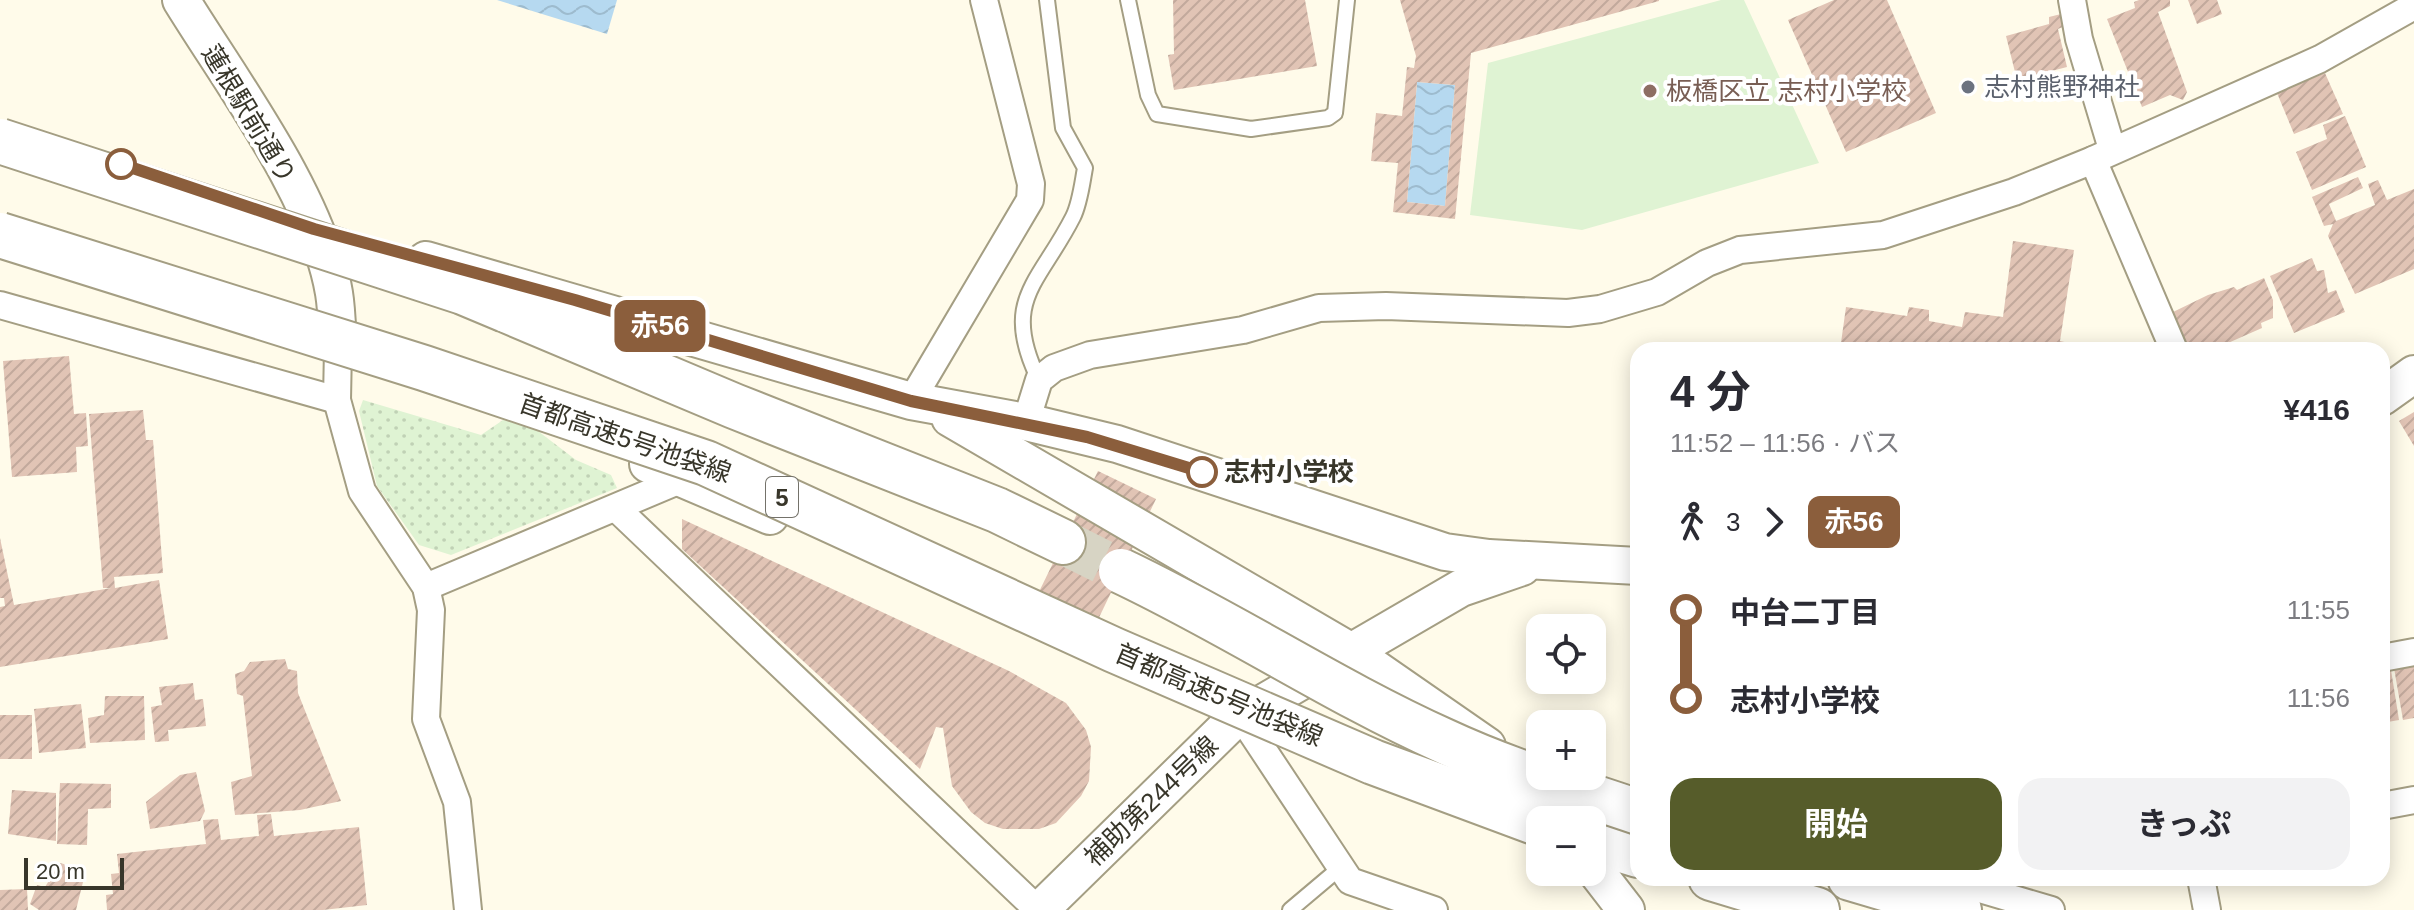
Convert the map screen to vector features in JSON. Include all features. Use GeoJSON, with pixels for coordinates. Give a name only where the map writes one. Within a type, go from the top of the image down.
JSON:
{"type":"FeatureCollection","features":[{"type":"Feature","properties":{"kind":"highway"},"geometry":{"type":"LineString","coordinates":[[0,141],[463,292],[734,406],[997,510],[1063,542]]}},
{"type":"Feature","properties":{"kind":"highway"},"geometry":{"type":"LineString","coordinates":[[0,168],[263,247],[463,292]]}},
{"type":"Feature","properties":{"kind":"highway"},"geometry":{"type":"LineString","coordinates":[[0,204],[385,329],[505,376],[628,437]]}},
{"type":"Feature","properties":{"kind":"highway","name":"首都高速5号池袋線"},"geometry":{"type":"LineString","coordinates":[[0,234],[706,463],[1114,650],[1373,762],[1526,819]]}},
{"type":"Feature","properties":{"kind":"highway","name":"首都高速5号池袋線"},"geometry":{"type":"LineString","coordinates":[[1121,571],[1345,693],[1444,742],[1524,774],[1630,809]]}},
{"type":"Feature","properties":{"kind":"highway"},"geometry":{"type":"LineString","coordinates":[[1606,845],[1630,853]]}},
{"type":"Feature","properties":{"kind":"highway"},"geometry":{"type":"LineString","coordinates":[[1738,886],[1817,910]]}},
{"type":"Feature","properties":{"kind":"highway"},"geometry":{"type":"LineString","coordinates":[[1877,886],[1959,910]]}},
{"type":"Feature","properties":{"kind":"street","name":"蓮根駅前通り"},"geometry":{"type":"LineString","coordinates":[[181,0],[279,160],[314,229],[334,291],[338,348]]}},
{"type":"Feature","properties":{"kind":"street"},"geometry":{"type":"LineString","coordinates":[[920,403],[1030,200],[1031,184],[984,0]]}},
{"type":"Feature","properties":{"kind":"street"},"geometry":{"type":"LineString","coordinates":[[2072,0],[2103,154],[2171,342]]}},
{"type":"Feature","properties":{"kind":"street"},"geometry":{"type":"LineString","coordinates":[[1026,422],[1039,380],[1054,368],[1079,357],[1243,330],[1319,308],[1386,306],[1568,313],[1630,302],[1740,250],[1883,235],[2014,192],[2103,154],[2320,59],[2414,6]]}},
{"type":"Feature","properties":{"kind":"street"},"geometry":{"type":"LineString","coordinates":[[0,123],[314,229],[575,300],[920,403],[1026,422],[1117,444],[1445,552],[1552,563],[1630,566]]}},
{"type":"Feature","properties":{"kind":"street"},"geometry":{"type":"LineString","coordinates":[[0,234],[338,348],[685,478],[1241,724],[1526,839]]}},
{"type":"Feature","properties":{"kind":"street"},"geometry":{"type":"LineString","coordinates":[[0,305],[337,400]]}},
{"type":"Feature","properties":{"kind":"street"},"geometry":{"type":"LineString","coordinates":[[338,348],[337,400],[362,491],[426,587],[431,610],[426,719],[457,802],[468,910]]}},
{"type":"Feature","properties":{"kind":"street"},"geometry":{"type":"LineString","coordinates":[[2390,391],[2414,374]]}},
{"type":"Feature","properties":{"kind":"street"},"geometry":{"type":"LineString","coordinates":[[920,403],[1350,651],[1526,766]]}},
{"type":"Feature","properties":{"kind":"street"},"geometry":{"type":"LineString","coordinates":[[426,587],[685,478]]}},
{"type":"Feature","properties":{"kind":"street"},"geometry":{"type":"LineString","coordinates":[[616,508],[1039,910]]}},
{"type":"Feature","properties":{"kind":"street","name":"補助第244号線"},"geometry":{"type":"LineString","coordinates":[[1039,910],[1241,724],[1350,651],[1482,578],[1552,563]]}},
{"type":"Feature","properties":{"kind":"street"},"geometry":{"type":"LineString","coordinates":[[2390,656],[2414,652]]}},
{"type":"Feature","properties":{"kind":"street"},"geometry":{"type":"LineString","coordinates":[[1241,724],[1350,881],[1434,910]]}},
{"type":"Feature","properties":{"kind":"street"},"geometry":{"type":"LineString","coordinates":[[1601,790],[1630,798]]}},
{"type":"Feature","properties":{"kind":"street"},"geometry":{"type":"LineString","coordinates":[[2390,804],[2414,800]]}},
{"type":"Feature","properties":{"kind":"street"},"geometry":{"type":"LineString","coordinates":[[1606,884],[1626,910]]}},
{"type":"Feature","properties":{"kind":"street"},"geometry":{"type":"LineString","coordinates":[[1970,886],[2051,910]]}},
{"type":"Feature","properties":{"kind":"street"},"geometry":{"type":"LineString","coordinates":[[2202,886],[2207,910]]}},
{"type":"Feature","properties":{"kind":"lane"},"geometry":{"type":"LineString","coordinates":[[1039,380],[1026,353],[1021,314],[1027,294],[1075,213],[1085,168],[1063,128],[1047,0]]}},
{"type":"Feature","properties":{"kind":"lane"},"geometry":{"type":"LineString","coordinates":[[1128,0],[1148,95],[1157,114],[1251,129],[1328,118],[1335,113],[1347,0]]}},
{"type":"Feature","properties":{"kind":"lane"},"geometry":{"type":"LineString","coordinates":[[1290,910],[1341,867]]}},
{"type":"Feature","properties":{"kind":"green space"},"geometry":{"type":"Polygon","coordinates":[[[1721,0],[1744,0],[1819,163],[1582,230],[1470,215],[1488,63],[1721,0]]]}},
{"type":"Feature","properties":{"kind":"green space"},"geometry":{"type":"Polygon","coordinates":[[[363,400],[481,435],[503,420],[534,428],[576,460],[611,475],[617,488],[451,555],[419,545],[377,486],[359,411],[363,400]]]}},
{"type":"Feature","properties":{"kind":"water"},"geometry":{"type":"Polygon","coordinates":[[[497,0],[617,0],[607,34],[497,0]]]}},
{"type":"Feature","properties":{"kind":"water"},"geometry":{"type":"Polygon","coordinates":[[[1417,82],[1455,85],[1445,206],[1407,202],[1417,82]]]}},
{"type":"Feature","properties":{"kind":"building"},"geometry":{"type":"Polygon","coordinates":[[[1173,0],[1305,0],[1317,66],[1174,90],[1168,55],[1174,54],[1173,0]]]}},
{"type":"Feature","properties":{"kind":"building"},"geometry":{"type":"Polygon","coordinates":[[[1400,0],[1659,0],[1471,53],[1455,219],[1393,212],[1398,163],[1371,161],[1376,113],[1402,116],[1407,67],[1414,68],[1416,56],[1400,0]],[[1417,82],[1407,202],[1445,206],[1455,85],[1417,82]]]}},
{"type":"Feature","properties":{"kind":"building"},"geometry":{"type":"Polygon","coordinates":[[[1834,0],[1887,0],[1936,113],[1846,152],[1788,20],[1834,0]]]}},
{"type":"Feature","properties":{"kind":"building"},"geometry":{"type":"Polygon","coordinates":[[[2170,0],[2170,6],[2158,12],[2187,92],[2183,100],[2170,95],[2142,107],[2107,19],[2135,8],[2134,2],[2170,0]]]}},
{"type":"Feature","properties":{"kind":"building"},"geometry":{"type":"Polygon","coordinates":[[[2188,0],[2217,0],[2222,14],[2197,24],[2188,0]]]}},
{"type":"Feature","properties":{"kind":"building"},"geometry":{"type":"Polygon","coordinates":[[[2061,14],[2065,26],[2058,29],[2067,67],[2017,80],[2006,36],[2049,24],[2049,17],[2061,14]]]}},
{"type":"Feature","properties":{"kind":"building"},"geometry":{"type":"Polygon","coordinates":[[[2325,73],[2343,114],[2294,134],[2277,93],[2325,73]]]}},
{"type":"Feature","properties":{"kind":"building"},"geometry":{"type":"Polygon","coordinates":[[[2345,116],[2366,167],[2312,190],[2296,152],[2327,139],[2323,125],[2345,116]]]}},
{"type":"Feature","properties":{"kind":"building"},"geometry":{"type":"Polygon","coordinates":[[[2358,177],[2363,188],[2329,204],[2336,221],[2375,205],[2368,184],[2378,180],[2387,200],[2414,189],[2414,269],[2355,294],[2328,236],[2333,224],[2324,226],[2312,197],[2358,177]]]}},
{"type":"Feature","properties":{"kind":"building"},"geometry":{"type":"Polygon","coordinates":[[[2013,241],[2074,250],[2060,341],[2064,342],[1841,342],[1846,307],[1907,316],[1909,307],[1929,310],[1929,321],[1962,327],[1965,312],[2003,317],[2013,241]]]}},
{"type":"Feature","properties":{"kind":"building"},"geometry":{"type":"Polygon","coordinates":[[[2312,258],[2317,271],[2324,270],[2328,293],[2336,290],[2345,312],[2294,333],[2270,276],[2312,258]]]}},
{"type":"Feature","properties":{"kind":"building"},"geometry":{"type":"Polygon","coordinates":[[[2264,278],[2273,300],[2273,318],[2261,323],[2262,328],[2230,342],[2182,342],[2171,313],[2208,295],[2234,287],[2237,290],[2264,278]]]}},
{"type":"Feature","properties":{"kind":"building"},"geometry":{"type":"Polygon","coordinates":[[[69,356],[74,414],[86,413],[88,446],[76,447],[77,472],[12,477],[3,361],[69,356]]]}},
{"type":"Feature","properties":{"kind":"building"},"geometry":{"type":"Polygon","coordinates":[[[143,410],[146,440],[153,440],[163,573],[114,577],[115,588],[159,580],[168,639],[0,667],[0,607],[5,606],[4,598],[0,598],[0,538],[14,605],[111,588],[103,588],[89,414],[143,410]]]}},
{"type":"Feature","properties":{"kind":"building"},"geometry":{"type":"Polygon","coordinates":[[[2414,412],[2414,446],[2399,421],[2414,412]]]}},
{"type":"Feature","properties":{"kind":"building"},"geometry":{"type":"Polygon","coordinates":[[[1098,471],[1156,499],[1093,630],[1034,602],[1098,471]]]}},
{"type":"Feature","properties":{"kind":"building"},"geometry":{"type":"Polygon","coordinates":[[[682,519],[1009,671],[1066,703],[1086,730],[1091,747],[1089,781],[1081,796],[1056,823],[1039,829],[1003,829],[985,823],[971,812],[952,786],[943,728],[936,727],[920,769],[682,549],[682,519]]]}},
{"type":"Feature","properties":{"kind":"building"},"geometry":{"type":"Polygon","coordinates":[[[285,659],[288,669],[297,671],[298,693],[341,801],[300,810],[235,815],[231,782],[252,776],[243,696],[237,694],[235,674],[244,671],[250,662],[285,659]]]}},
{"type":"Feature","properties":{"kind":"building"},"geometry":{"type":"Polygon","coordinates":[[[2414,665],[2414,718],[2403,720],[2394,668],[2414,665]]]}},
{"type":"Feature","properties":{"kind":"building"},"geometry":{"type":"Polygon","coordinates":[[[2390,670],[2399,720],[2390,722],[2390,670]]]}},
{"type":"Feature","properties":{"kind":"building"},"geometry":{"type":"Polygon","coordinates":[[[193,683],[195,700],[203,699],[206,726],[168,730],[169,741],[155,742],[151,707],[162,705],[159,687],[193,683]]]}},
{"type":"Feature","properties":{"kind":"building"},"geometry":{"type":"Polygon","coordinates":[[[105,696],[144,696],[145,740],[90,743],[88,718],[104,715],[105,696]]]}},
{"type":"Feature","properties":{"kind":"building"},"geometry":{"type":"Polygon","coordinates":[[[81,704],[86,748],[39,753],[34,709],[81,704]]]}},
{"type":"Feature","properties":{"kind":"building"},"geometry":{"type":"Polygon","coordinates":[[[0,715],[32,715],[32,759],[0,759],[0,715]]]}},
{"type":"Feature","properties":{"kind":"building"},"geometry":{"type":"Polygon","coordinates":[[[196,772],[205,811],[200,821],[150,829],[146,802],[180,775],[196,772]]]}},
{"type":"Feature","properties":{"kind":"building"},"geometry":{"type":"Polygon","coordinates":[[[60,783],[111,784],[111,808],[88,809],[87,845],[57,844],[60,783]]]}},
{"type":"Feature","properties":{"kind":"building"},"geometry":{"type":"Polygon","coordinates":[[[12,790],[56,793],[56,841],[8,834],[12,790]]]}},
{"type":"Feature","properties":{"kind":"building"},"geometry":{"type":"Polygon","coordinates":[[[271,814],[274,836],[359,827],[367,905],[323,910],[107,910],[106,895],[113,894],[111,874],[119,873],[117,854],[206,844],[203,820],[218,819],[221,840],[259,836],[257,815],[271,814]]]}},
{"type":"Feature","properties":{"kind":"building"},"geometry":{"type":"Polygon","coordinates":[[[60,863],[86,870],[76,910],[39,910],[30,904],[37,885],[45,887],[60,863]]]}},
{"type":"Feature","properties":{"kind":"building"},"geometry":{"type":"Polygon","coordinates":[[[27,889],[28,910],[0,910],[0,890],[27,889]]]}},
{"type":"Feature","properties":{"kind":"tunnel"},"geometry":{"type":"LineString","coordinates":[[1063,542],[1121,571]]}},
{"type":"Feature","properties":{"kind":"bus line","name":"赤56"},"geometry":{"type":"LineString","coordinates":[[121,164],[314,229],[575,300],[911,401],[1026,422],[1117,444],[1202,472]]}},
{"type":"Feature","properties":{"kind":"place","name":"志村熊野神社"},"geometry":{"type":"Point","coordinates":[1968,87]}},
{"type":"Feature","properties":{"kind":"place","name":"板橋区立 志村小学校"},"geometry":{"type":"Point","coordinates":[1650,91]}},
{"type":"Feature","properties":{"kind":"place","name":"志村小学校"},"geometry":{"type":"Point","coordinates":[1202,472]}}]}
